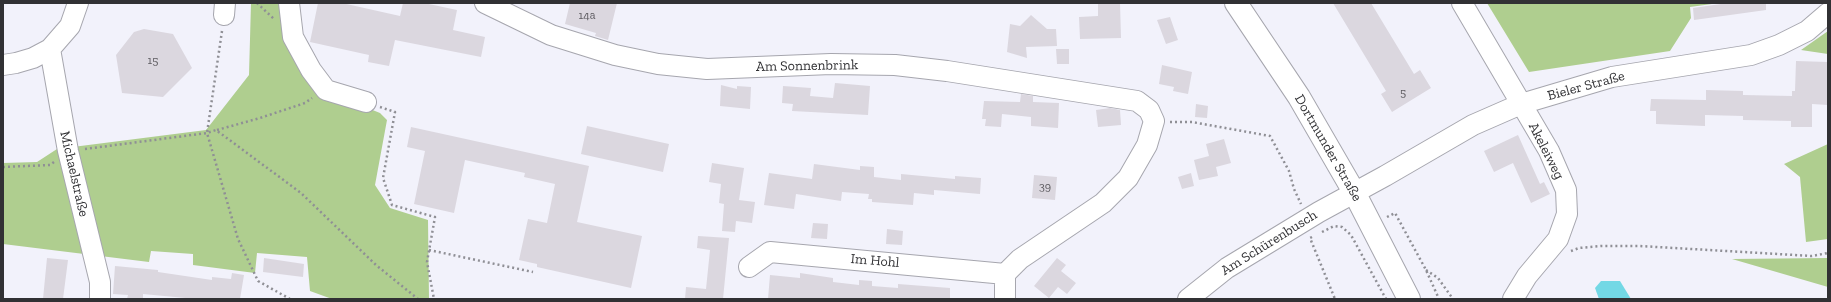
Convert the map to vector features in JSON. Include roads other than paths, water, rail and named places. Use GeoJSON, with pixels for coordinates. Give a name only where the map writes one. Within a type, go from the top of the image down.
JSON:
{"type":"FeatureCollection","features":[{"type":"Feature","properties":{"kind":"main road","name":"Dortmunder Straße"},"geometry":{"type":"LineString","coordinates":[[1236,3],[1299,97],[1354,192],[1409,299]]}},
{"type":"Feature","properties":{"kind":"street"},"geometry":{"type":"LineString","coordinates":[[3,64],[16,63],[33,58],[50,49],[70,26],[78,3]]}},
{"type":"Feature","properties":{"kind":"street"},"geometry":{"type":"LineString","coordinates":[[289,3],[290,24],[296,44],[310,70],[326,90],[366,102]]}},
{"type":"Feature","properties":{"kind":"street","name":"Am Sonnenbrink"},"geometry":{"type":"LineString","coordinates":[[485,3],[551,35],[615,55],[658,64],[707,69],[831,64],[895,65],[954,72],[1137,101],[1150,110],[1154,122],[1147,145],[1128,178],[1103,203],[1020,260],[1005,274]]}},
{"type":"Feature","properties":{"kind":"street","name":"Akeleiweg"},"geometry":{"type":"LineString","coordinates":[[1462,3],[1549,151],[1566,190],[1567,214],[1558,239],[1527,276],[1513,299]]}},
{"type":"Feature","properties":{"kind":"street","name":"Bieler Straße"},"geometry":{"type":"LineString","coordinates":[[1354,192],[1385,176],[1472,125],[1521,104],[1612,77],[1752,55],[1779,45],[1807,31],[1828,13]]}},
{"type":"Feature","properties":{"kind":"street","name":"Michaelstraße"},"geometry":{"type":"LineString","coordinates":[[50,49],[68,151],[100,282],[100,299]]}},
{"type":"Feature","properties":{"kind":"street","name":"Am Schürenbusch"},"geometry":{"type":"LineString","coordinates":[[1188,299],[1227,268],[1316,205],[1354,192]]}},
{"type":"Feature","properties":{"kind":"street","name":"Im Hohl"},"geometry":{"type":"LineString","coordinates":[[749,266],[770,252],[1005,274]]}},
{"type":"Feature","properties":{"kind":"street"},"geometry":{"type":"LineString","coordinates":[[1004,299],[1005,274]]}},
{"type":"Feature","properties":{"kind":"water"},"geometry":{"type":"Polygon","coordinates":[[[1601,281],[1620,281],[1631,299],[1599,299],[1595,288],[1601,281]]]}}]}
